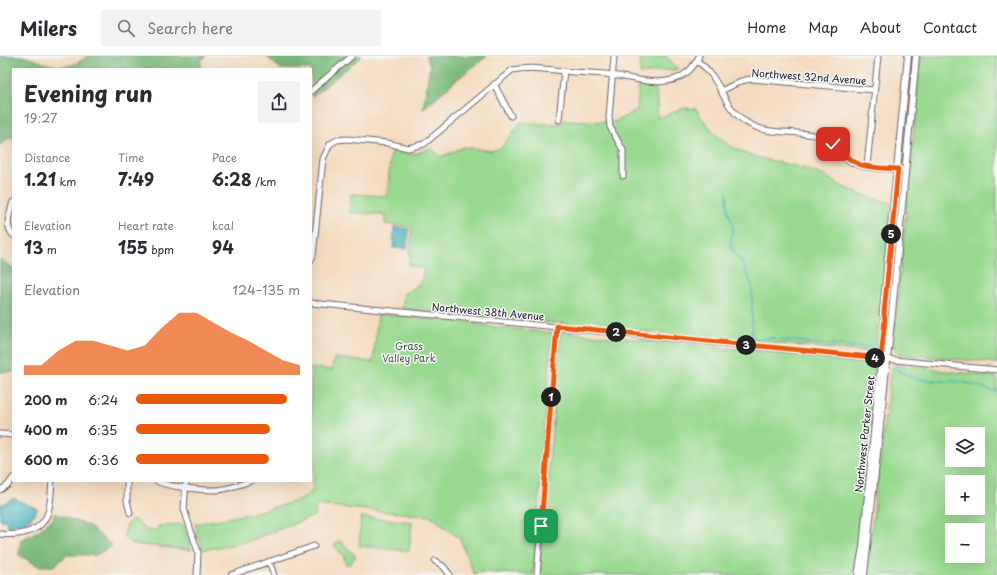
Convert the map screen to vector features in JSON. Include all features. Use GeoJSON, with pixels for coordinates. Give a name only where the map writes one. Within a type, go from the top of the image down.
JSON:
{"type":"FeatureCollection","features":[{"type":"Feature","properties":{"kind":"main road","name":"Northwest Parker Street"},"geometry":{"type":"LineString","coordinates":[[864,575],[884,358],[884,313],[908,56]]}},
{"type":"Feature","properties":{"kind":"main road","name":"Northwest Parker Street"},"geometry":{"type":"LineString","coordinates":[[858,575],[863,547],[905,170],[916,56]]}},
{"type":"Feature","properties":{"kind":"street"},"geometry":{"type":"LineString","coordinates":[[312,90],[352,56]]}},
{"type":"Feature","properties":{"kind":"street"},"geometry":{"type":"LineString","coordinates":[[614,56],[609,117],[610,127],[624,150],[623,176]]}},
{"type":"Feature","properties":{"kind":"street"},"geometry":{"type":"LineString","coordinates":[[867,166],[878,56]]}},
{"type":"Feature","properties":{"kind":"street"},"geometry":{"type":"LineString","coordinates":[[312,258],[323,159],[330,144],[337,140],[347,139],[387,143],[399,147],[416,147],[432,139],[512,70],[525,68],[612,75],[640,82],[661,82],[677,78],[689,71],[698,59],[713,74],[721,91],[734,112],[756,128],[816,136],[833,144],[852,162],[867,166],[905,170]]}},
{"type":"Feature","properties":{"kind":"street"},"geometry":{"type":"LineString","coordinates":[[559,120],[564,71]]}},
{"type":"Feature","properties":{"kind":"street","name":"Northwest 32nd Avenue"},"geometry":{"type":"LineString","coordinates":[[721,91],[741,81],[751,79],[874,90]]}},
{"type":"Feature","properties":{"kind":"street"},"geometry":{"type":"LineString","coordinates":[[494,84],[511,116]]}},
{"type":"Feature","properties":{"kind":"street"},"geometry":{"type":"LineString","coordinates":[[12,205],[8,218],[9,227],[12,232]]}},
{"type":"Feature","properties":{"kind":"street","name":"Northwest 38th Avenue"},"geometry":{"type":"LineString","coordinates":[[312,303],[997,370]]}},
{"type":"Feature","properties":{"kind":"street"},"geometry":{"type":"LineString","coordinates":[[536,575],[557,326]]}},
{"type":"Feature","properties":{"kind":"street"},"geometry":{"type":"LineString","coordinates":[[0,434],[12,435]]}},
{"type":"Feature","properties":{"kind":"street"},"geometry":{"type":"LineString","coordinates":[[0,490],[8,485],[12,479]]}},
{"type":"Feature","properties":{"kind":"street"},"geometry":{"type":"LineString","coordinates":[[0,534],[11,535],[24,533],[38,526],[48,513],[52,482]]}},
{"type":"Feature","properties":{"kind":"street"},"geometry":{"type":"LineString","coordinates":[[127,482],[127,501],[130,513]]}},
{"type":"Feature","properties":{"kind":"street"},"geometry":{"type":"LineString","coordinates":[[160,482],[166,484],[186,484],[223,490],[248,482]]}},
{"type":"Feature","properties":{"kind":"street"},"geometry":{"type":"LineString","coordinates":[[186,484],[184,509],[186,520],[196,540],[198,552],[197,575]]}},
{"type":"Feature","properties":{"kind":"street"},"geometry":{"type":"LineString","coordinates":[[231,575],[314,546]]}},
{"type":"Feature","properties":{"kind":"street"},"geometry":{"type":"LineString","coordinates":[[269,561],[274,575]]}},
{"type":"Feature","properties":{"kind":"street"},"geometry":{"type":"LineString","coordinates":[[435,561],[444,566],[450,575]]}},
{"type":"Feature","properties":{"kind":"green space"},"geometry":{"type":"Polygon","coordinates":[[[0,56],[22,56],[54,66],[69,66],[85,58],[86,56],[206,56],[201,61],[202,68],[12,68],[12,138],[9,138],[0,145],[0,56]]]}},
{"type":"Feature","properties":{"kind":"green space"},"geometry":{"type":"Polygon","coordinates":[[[266,56],[362,56],[312,97],[312,68],[280,68],[266,56]]]}},
{"type":"Feature","properties":{"kind":"green space"},"geometry":{"type":"Polygon","coordinates":[[[426,56],[487,56],[423,109],[430,66],[426,56]]]}},
{"type":"Feature","properties":{"kind":"green space"},"geometry":{"type":"Polygon","coordinates":[[[641,56],[666,56],[678,69],[640,74],[641,56]]]}},
{"type":"Feature","properties":{"kind":"green space"},"geometry":{"type":"Polygon","coordinates":[[[921,56],[997,56],[997,363],[899,354],[893,346],[921,56]]]}},
{"type":"Feature","properties":{"kind":"green space"},"geometry":{"type":"Polygon","coordinates":[[[639,86],[656,87],[658,118],[684,108],[696,109],[721,139],[734,148],[747,154],[817,173],[845,188],[891,203],[876,346],[870,352],[402,309],[404,293],[417,287],[416,285],[421,284],[424,269],[409,265],[412,227],[385,224],[385,215],[349,212],[351,194],[387,196],[391,152],[415,154],[431,148],[441,157],[464,147],[491,151],[501,148],[521,122],[546,124],[562,123],[565,120],[615,122],[637,110],[639,86]]]}},
{"type":"Feature","properties":{"kind":"green space"},"geometry":{"type":"Polygon","coordinates":[[[0,259],[12,267],[12,372],[0,372],[0,259]]]}},
{"type":"Feature","properties":{"kind":"green space","name":"Grass Valley Park"},"geometry":{"type":"Polygon","coordinates":[[[378,314],[476,323],[476,325],[552,333],[533,575],[481,572],[474,574],[460,539],[431,516],[316,505],[314,516],[243,543],[203,550],[195,524],[248,514],[301,500],[312,491],[315,465],[312,451],[312,368],[332,370],[334,358],[373,362],[378,314]]]}},
{"type":"Feature","properties":{"kind":"green space"},"geometry":{"type":"Polygon","coordinates":[[[561,332],[871,362],[876,372],[853,575],[539,575],[561,332]]]}},
{"type":"Feature","properties":{"kind":"green space"},"geometry":{"type":"Polygon","coordinates":[[[896,365],[997,377],[997,575],[866,575],[891,368],[896,365]]]}},
{"type":"Feature","properties":{"kind":"green space"},"geometry":{"type":"Polygon","coordinates":[[[54,513],[89,526],[112,546],[96,555],[67,555],[54,566],[39,566],[19,555],[21,540],[38,531],[53,519],[54,513]]]}},
{"type":"Feature","properties":{"kind":"green space"},"geometry":{"type":"Polygon","coordinates":[[[361,517],[412,522],[409,551],[359,546],[361,517]]]}},
{"type":"Feature","properties":{"kind":"green space"},"geometry":{"type":"Polygon","coordinates":[[[134,519],[146,530],[157,530],[158,526],[183,524],[191,550],[132,544],[123,537],[128,523],[134,519]]]}},
{"type":"Feature","properties":{"kind":"green space"},"geometry":{"type":"Polygon","coordinates":[[[339,540],[356,556],[350,564],[346,564],[343,555],[334,546],[339,540]]]}},
{"type":"Feature","properties":{"kind":"water"},"geometry":{"type":"Polygon","coordinates":[[[394,227],[409,229],[407,249],[393,248],[394,227]]]}},
{"type":"Feature","properties":{"kind":"water"},"geometry":{"type":"Polygon","coordinates":[[[14,498],[38,509],[29,520],[21,524],[7,526],[6,521],[0,520],[0,505],[14,498]]]}},
{"type":"Feature","properties":{"kind":"waterway"},"geometry":{"type":"LineString","coordinates":[[727,192],[728,211],[733,225],[730,246],[744,266],[752,285],[752,335],[756,339],[776,338]]}},
{"type":"Feature","properties":{"kind":"waterway"},"geometry":{"type":"LineString","coordinates":[[781,339],[810,343],[872,347]]}},
{"type":"Feature","properties":{"kind":"waterway"},"geometry":{"type":"LineString","coordinates":[[896,368],[912,378],[921,380],[958,381],[997,391]]}},
{"type":"Feature","properties":{"kind":"route"},"geometry":{"type":"LineString","coordinates":[[541,526],[557,326],[881,358],[898,169],[859,165],[844,156],[833,144]]}}]}
